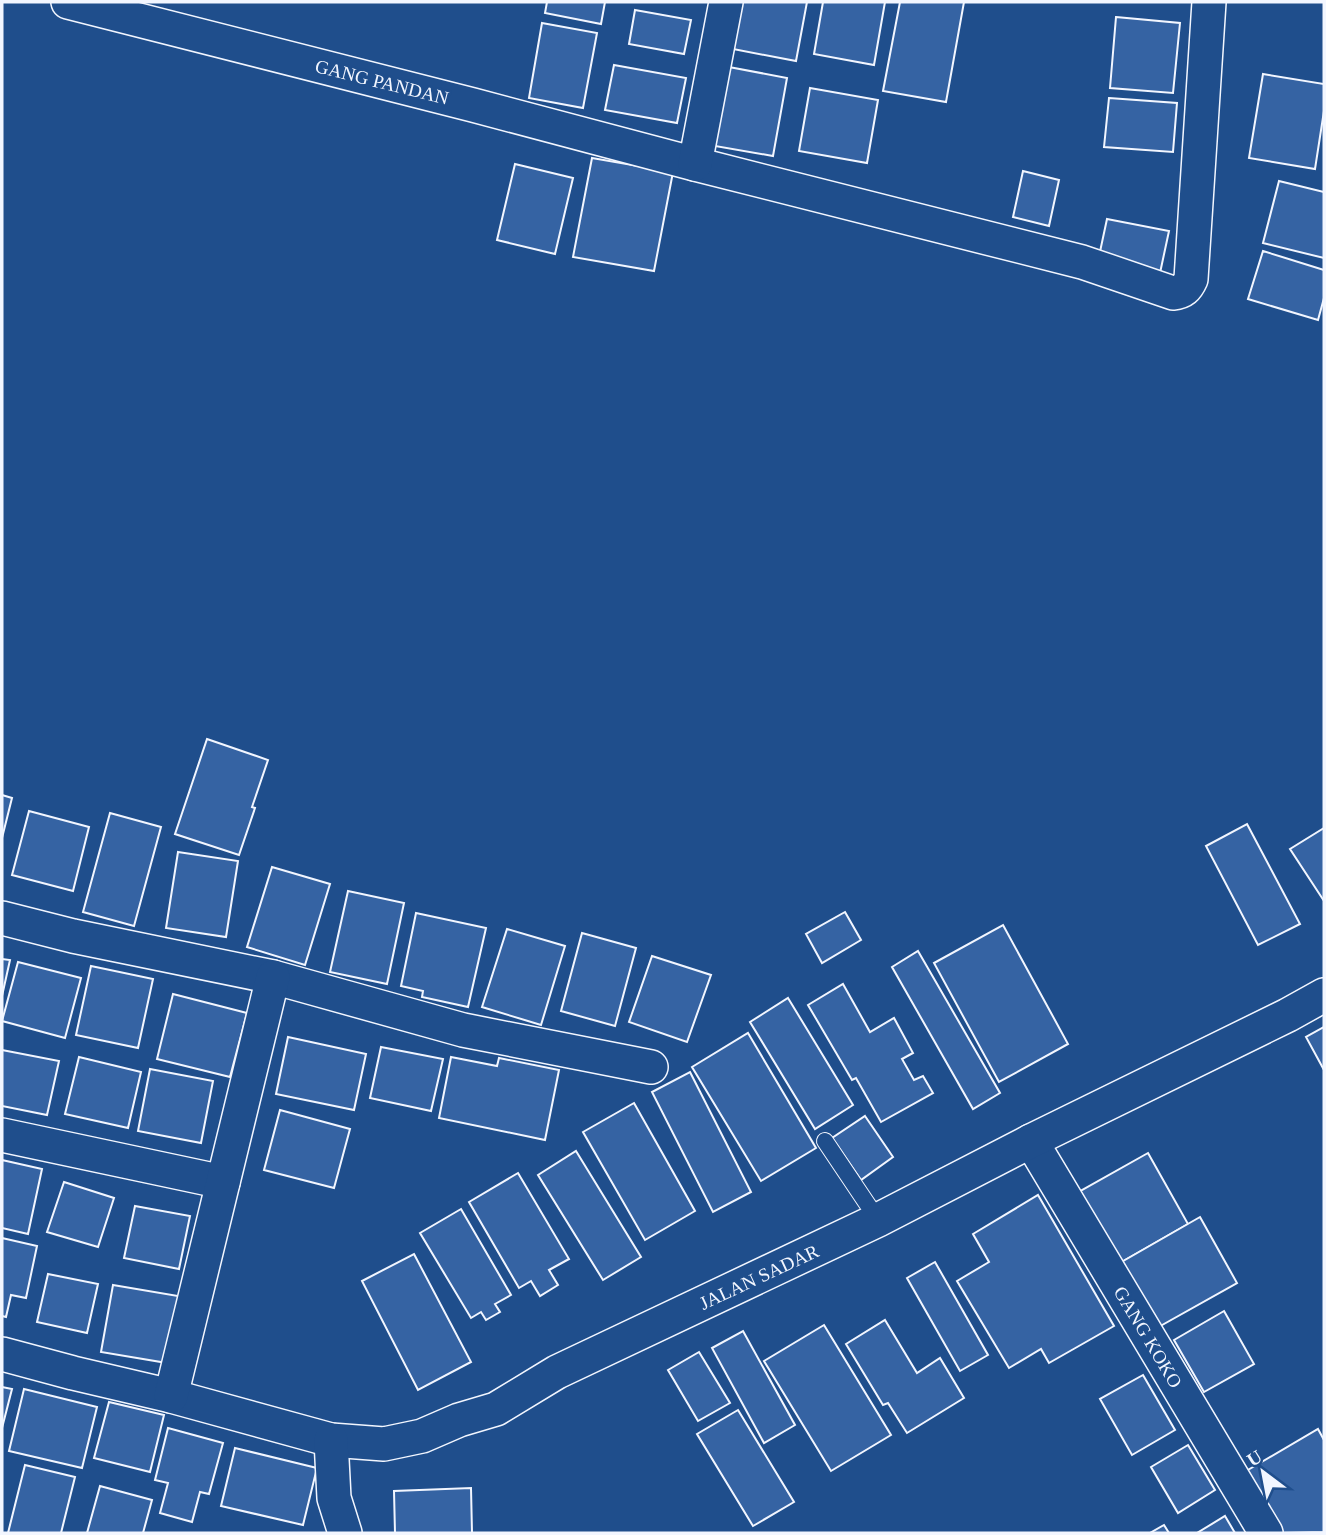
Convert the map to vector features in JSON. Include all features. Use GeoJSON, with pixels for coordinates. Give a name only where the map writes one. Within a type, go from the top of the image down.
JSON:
{"type":"FeatureCollection","features":[{"type":"Feature","properties":{"kind":"street","name":"GANG PANDAN"},"geometry":{"type":"LineString","coordinates":[[68,2],[1082,262],[1173,293],[1181,292],[1191,279],[1209,2]]}},
{"type":"Feature","properties":{"kind":"street"},"geometry":{"type":"LineString","coordinates":[[695,164],[726,2]]}},
{"type":"Feature","properties":{"kind":"street"},"geometry":{"type":"LineString","coordinates":[[2,918],[73,936],[273,977],[463,1030],[651,1066]]}},
{"type":"Feature","properties":{"kind":"street"},"geometry":{"type":"LineString","coordinates":[[171,1396],[273,977]]}},
{"type":"Feature","properties":{"kind":"street","name":"JALAN SADAR"},"geometry":{"type":"LineString","coordinates":[[2,1354],[171,1396],[331,1440],[384,1444],[422,1436],[459,1420],[496,1409],[557,1372],[878,1220],[1324,995]]}},
{"type":"Feature","properties":{"kind":"street"},"geometry":{"type":"LineString","coordinates":[[2,1135],[223,1182]]}},
{"type":"Feature","properties":{"kind":"street","name":"GANG KOKO"},"geometry":{"type":"LineString","coordinates":[[1031,1141],[1266,1533]]}},
{"type":"Feature","properties":{"kind":"street"},"geometry":{"type":"LineString","coordinates":[[331,1440],[334,1498],[345,1533]]}},
{"type":"Feature","properties":{"kind":"lane"},"geometry":{"type":"LineString","coordinates":[[825,1141],[878,1220]]}},
{"type":"Feature","properties":{"kind":"building"},"geometry":{"type":"Polygon","coordinates":[[[547,2],[605,2],[601,24],[545,13],[547,2]]]}},
{"type":"Feature","properties":{"kind":"building"},"geometry":{"type":"Polygon","coordinates":[[[742,2],[807,2],[796,61],[733,49],[742,2]]]}},
{"type":"Feature","properties":{"kind":"building"},"geometry":{"type":"Polygon","coordinates":[[[823,2],[885,2],[874,65],[814,54],[823,2]]]}},
{"type":"Feature","properties":{"kind":"building"},"geometry":{"type":"Polygon","coordinates":[[[900,2],[964,2],[946,102],[883,91],[900,2]]]}},
{"type":"Feature","properties":{"kind":"building"},"geometry":{"type":"Polygon","coordinates":[[[635,10],[691,20],[684,54],[629,44],[635,10]]]}},
{"type":"Feature","properties":{"kind":"building"},"geometry":{"type":"Polygon","coordinates":[[[1116,17],[1180,23],[1173,93],[1110,88],[1116,17]]]}},
{"type":"Feature","properties":{"kind":"building"},"geometry":{"type":"Polygon","coordinates":[[[542,23],[597,33],[583,108],[529,98],[542,23]]]}},
{"type":"Feature","properties":{"kind":"building"},"geometry":{"type":"Polygon","coordinates":[[[614,65],[686,78],[677,123],[605,110],[614,65]]]}},
{"type":"Feature","properties":{"kind":"building"},"geometry":{"type":"Polygon","coordinates":[[[729,67],[787,78],[773,156],[715,146],[729,67]]]}},
{"type":"Feature","properties":{"kind":"building"},"geometry":{"type":"Polygon","coordinates":[[[1263,74],[1324,84],[1324,111],[1315,169],[1249,158],[1263,74]]]}},
{"type":"Feature","properties":{"kind":"building"},"geometry":{"type":"Polygon","coordinates":[[[810,88],[878,100],[867,163],[799,151],[810,88]]]}},
{"type":"Feature","properties":{"kind":"building"},"geometry":{"type":"Polygon","coordinates":[[[1109,98],[1177,103],[1173,152],[1104,147],[1109,98]]]}},
{"type":"Feature","properties":{"kind":"building"},"geometry":{"type":"Polygon","coordinates":[[[592,158],[673,172],[654,271],[573,257],[592,158]]]}},
{"type":"Feature","properties":{"kind":"building"},"geometry":{"type":"Polygon","coordinates":[[[515,164],[573,178],[555,254],[497,240],[515,164]]]}},
{"type":"Feature","properties":{"kind":"building"},"geometry":{"type":"Polygon","coordinates":[[[1023,171],[1059,180],[1049,226],[1013,217],[1023,171]]]}},
{"type":"Feature","properties":{"kind":"building"},"geometry":{"type":"Polygon","coordinates":[[[1279,181],[1324,192],[1324,258],[1263,243],[1279,181]]]}},
{"type":"Feature","properties":{"kind":"building"},"geometry":{"type":"Polygon","coordinates":[[[1107,219],[1169,231],[1160,273],[1098,261],[1107,219]]]}},
{"type":"Feature","properties":{"kind":"building"},"geometry":{"type":"Polygon","coordinates":[[[1263,251],[1324,270],[1324,298],[1318,320],[1248,299],[1263,251]]]}},
{"type":"Feature","properties":{"kind":"building"},"geometry":{"type":"Polygon","coordinates":[[[207,739],[268,760],[239,855],[175,834],[207,739]]]}},
{"type":"Feature","properties":{"kind":"building"},"geometry":{"type":"Polygon","coordinates":[[[2,795],[12,798],[2,838],[2,795]]]}},
{"type":"Feature","properties":{"kind":"building"},"geometry":{"type":"Polygon","coordinates":[[[29,811],[89,827],[73,891],[12,875],[29,811]]]}},
{"type":"Feature","properties":{"kind":"building"},"geometry":{"type":"Polygon","coordinates":[[[110,813],[161,827],[134,926],[83,912],[110,813]]]}},
{"type":"Feature","properties":{"kind":"building"},"geometry":{"type":"Polygon","coordinates":[[[1247,824],[1300,924],[1258,945],[1206,846],[1247,824]]]}},
{"type":"Feature","properties":{"kind":"building"},"geometry":{"type":"Polygon","coordinates":[[[1324,828],[1324,901],[1290,849],[1324,828]]]}},
{"type":"Feature","properties":{"kind":"building"},"geometry":{"type":"Polygon","coordinates":[[[178,852],[238,861],[226,937],[166,928],[178,852]]]}},
{"type":"Feature","properties":{"kind":"building"},"geometry":{"type":"Polygon","coordinates":[[[272,867],[330,884],[305,965],[247,947],[272,867]]]}},
{"type":"Feature","properties":{"kind":"building"},"geometry":{"type":"Polygon","coordinates":[[[348,891],[404,903],[387,984],[330,972],[348,891]]]}},
{"type":"Feature","properties":{"kind":"building"},"geometry":{"type":"Polygon","coordinates":[[[845,912],[861,940],[822,963],[806,934],[845,912]]]}},
{"type":"Feature","properties":{"kind":"building"},"geometry":{"type":"Polygon","coordinates":[[[416,913],[486,928],[468,1007],[422,997],[423,991],[401,986],[416,913]]]}},
{"type":"Feature","properties":{"kind":"building"},"geometry":{"type":"Polygon","coordinates":[[[1003,925],[1068,1044],[999,1082],[934,963],[1003,925]]]}},
{"type":"Feature","properties":{"kind":"building"},"geometry":{"type":"Polygon","coordinates":[[[507,929],[565,946],[541,1025],[482,1007],[507,929]]]}},
{"type":"Feature","properties":{"kind":"building"},"geometry":{"type":"Polygon","coordinates":[[[582,933],[636,948],[615,1026],[561,1011],[582,933]]]}},
{"type":"Feature","properties":{"kind":"building"},"geometry":{"type":"Polygon","coordinates":[[[918,951],[1000,1093],[973,1109],[892,967],[918,951]]]}},
{"type":"Feature","properties":{"kind":"building"},"geometry":{"type":"Polygon","coordinates":[[[652,956],[711,975],[687,1042],[629,1022],[652,956]]]}},
{"type":"Feature","properties":{"kind":"building"},"geometry":{"type":"Polygon","coordinates":[[[2,959],[10,960],[2,996],[2,959]]]}},
{"type":"Feature","properties":{"kind":"building"},"geometry":{"type":"Polygon","coordinates":[[[18,962],[81,978],[65,1038],[2,1021],[18,962]]]}},
{"type":"Feature","properties":{"kind":"building"},"geometry":{"type":"Polygon","coordinates":[[[91,966],[153,979],[138,1048],[76,1035],[91,966]]]}},
{"type":"Feature","properties":{"kind":"building"},"geometry":{"type":"Polygon","coordinates":[[[843,984],[870,1032],[894,1018],[913,1053],[902,1059],[914,1080],[923,1076],[933,1093],[881,1122],[856,1078],[852,1080],[808,1005],[843,984]]]}},
{"type":"Feature","properties":{"kind":"building"},"geometry":{"type":"Polygon","coordinates":[[[173,994],[247,1013],[230,1077],[157,1059],[173,994]]]}},
{"type":"Feature","properties":{"kind":"building"},"geometry":{"type":"Polygon","coordinates":[[[788,998],[853,1105],[815,1129],[750,1022],[788,998]]]}},
{"type":"Feature","properties":{"kind":"building"},"geometry":{"type":"Polygon","coordinates":[[[1324,1027],[1324,1070],[1306,1037],[1324,1027]]]}},
{"type":"Feature","properties":{"kind":"building"},"geometry":{"type":"Polygon","coordinates":[[[748,1033],[816,1148],[761,1181],[692,1067],[748,1033]]]}},
{"type":"Feature","properties":{"kind":"building"},"geometry":{"type":"Polygon","coordinates":[[[288,1037],[366,1054],[354,1110],[276,1094],[288,1037]]]}},
{"type":"Feature","properties":{"kind":"building"},"geometry":{"type":"Polygon","coordinates":[[[381,1047],[443,1059],[431,1111],[370,1098],[381,1047]]]}},
{"type":"Feature","properties":{"kind":"building"},"geometry":{"type":"Polygon","coordinates":[[[2,1050],[59,1061],[47,1115],[2,1106],[2,1050]]]}},
{"type":"Feature","properties":{"kind":"building"},"geometry":{"type":"Polygon","coordinates":[[[79,1057],[141,1072],[128,1128],[65,1114],[79,1057]]]}},
{"type":"Feature","properties":{"kind":"building"},"geometry":{"type":"Polygon","coordinates":[[[451,1057],[497,1066],[499,1058],[559,1070],[545,1140],[439,1118],[451,1057]]]}},
{"type":"Feature","properties":{"kind":"building"},"geometry":{"type":"Polygon","coordinates":[[[150,1069],[213,1081],[201,1143],[138,1131],[150,1069]]]}},
{"type":"Feature","properties":{"kind":"building"},"geometry":{"type":"Polygon","coordinates":[[[690,1072],[751,1192],[713,1212],[652,1092],[690,1072]]]}},
{"type":"Feature","properties":{"kind":"building"},"geometry":{"type":"Polygon","coordinates":[[[634,1103],[695,1211],[645,1240],[583,1132],[634,1103]]]}},
{"type":"Feature","properties":{"kind":"building"},"geometry":{"type":"Polygon","coordinates":[[[280,1110],[350,1129],[334,1188],[264,1170],[280,1110]]]}},
{"type":"Feature","properties":{"kind":"building"},"geometry":{"type":"Polygon","coordinates":[[[865,1116],[893,1157],[861,1180],[832,1138],[865,1116]]]}},
{"type":"Feature","properties":{"kind":"building"},"geometry":{"type":"Polygon","coordinates":[[[576,1151],[641,1257],[603,1280],[538,1175],[576,1151]]]}},
{"type":"Feature","properties":{"kind":"building"},"geometry":{"type":"Polygon","coordinates":[[[1148,1153],[1188,1224],[1118,1264],[1077,1193],[1148,1153]]]}},
{"type":"Feature","properties":{"kind":"building"},"geometry":{"type":"Polygon","coordinates":[[[2,1160],[42,1169],[28,1234],[2,1228],[2,1160]]]}},
{"type":"Feature","properties":{"kind":"building"},"geometry":{"type":"Polygon","coordinates":[[[518,1173],[569,1259],[549,1270],[558,1285],[540,1296],[531,1281],[519,1288],[469,1202],[518,1173]]]}},
{"type":"Feature","properties":{"kind":"building"},"geometry":{"type":"Polygon","coordinates":[[[64,1182],[114,1198],[98,1247],[47,1232],[64,1182]]]}},
{"type":"Feature","properties":{"kind":"building"},"geometry":{"type":"Polygon","coordinates":[[[1038,1195],[1114,1326],[1049,1363],[1041,1349],[1009,1368],[957,1281],[989,1262],[973,1234],[1038,1195]]]}},
{"type":"Feature","properties":{"kind":"building"},"geometry":{"type":"Polygon","coordinates":[[[135,1206],[190,1216],[179,1269],[124,1258],[135,1206]]]}},
{"type":"Feature","properties":{"kind":"building"},"geometry":{"type":"Polygon","coordinates":[[[461,1209],[511,1295],[495,1304],[500,1312],[486,1320],[481,1312],[471,1318],[420,1233],[461,1209]]]}},
{"type":"Feature","properties":{"kind":"building"},"geometry":{"type":"Polygon","coordinates":[[[1200,1217],[1237,1283],[1155,1329],[1118,1264],[1200,1217]]]}},
{"type":"Feature","properties":{"kind":"building"},"geometry":{"type":"Polygon","coordinates":[[[2,1238],[37,1246],[26,1298],[11,1295],[6,1317],[2,1316],[2,1238]]]}},
{"type":"Feature","properties":{"kind":"building"},"geometry":{"type":"Polygon","coordinates":[[[414,1254],[471,1362],[418,1390],[362,1281],[414,1254]]]}},
{"type":"Feature","properties":{"kind":"building"},"geometry":{"type":"Polygon","coordinates":[[[935,1262],[988,1355],[960,1371],[907,1278],[935,1262]]]}},
{"type":"Feature","properties":{"kind":"building"},"geometry":{"type":"Polygon","coordinates":[[[48,1274],[98,1284],[87,1333],[37,1322],[48,1274]]]}},
{"type":"Feature","properties":{"kind":"building"},"geometry":{"type":"Polygon","coordinates":[[[113,1285],[184,1297],[173,1364],[101,1352],[113,1285]]]}},
{"type":"Feature","properties":{"kind":"building"},"geometry":{"type":"Polygon","coordinates":[[[1224,1311],[1254,1364],[1204,1392],[1174,1340],[1224,1311]]]}},
{"type":"Feature","properties":{"kind":"building"},"geometry":{"type":"Polygon","coordinates":[[[885,1320],[917,1373],[940,1358],[964,1398],[907,1433],[888,1403],[883,1405],[846,1344],[885,1320]]]}},
{"type":"Feature","properties":{"kind":"building"},"geometry":{"type":"Polygon","coordinates":[[[824,1325],[891,1435],[831,1471],[764,1361],[824,1325]]]}},
{"type":"Feature","properties":{"kind":"building"},"geometry":{"type":"Polygon","coordinates":[[[743,1331],[795,1425],[764,1443],[712,1348],[743,1331]]]}},
{"type":"Feature","properties":{"kind":"building"},"geometry":{"type":"Polygon","coordinates":[[[699,1352],[730,1403],[698,1421],[668,1370],[699,1352]]]}},
{"type":"Feature","properties":{"kind":"building"},"geometry":{"type":"Polygon","coordinates":[[[1143,1375],[1175,1430],[1132,1455],[1100,1399],[1143,1375]]]}},
{"type":"Feature","properties":{"kind":"building"},"geometry":{"type":"Polygon","coordinates":[[[2,1387],[12,1389],[2,1428],[2,1387]]]}},
{"type":"Feature","properties":{"kind":"building"},"geometry":{"type":"Polygon","coordinates":[[[24,1389],[97,1407],[82,1468],[9,1451],[24,1389]]]}},
{"type":"Feature","properties":{"kind":"building"},"geometry":{"type":"Polygon","coordinates":[[[109,1402],[164,1415],[150,1472],[94,1458],[109,1402]]]}},
{"type":"Feature","properties":{"kind":"building"},"geometry":{"type":"Polygon","coordinates":[[[738,1410],[794,1502],[753,1526],[697,1434],[738,1410]]]}},
{"type":"Feature","properties":{"kind":"building"},"geometry":{"type":"Polygon","coordinates":[[[168,1428],[223,1443],[209,1494],[200,1492],[192,1522],[160,1513],[168,1483],[155,1480],[168,1428]]]}},
{"type":"Feature","properties":{"kind":"building"},"geometry":{"type":"Polygon","coordinates":[[[1318,1429],[1324,1440],[1324,1532],[1276,1533],[1241,1474],[1318,1429]]]}},
{"type":"Feature","properties":{"kind":"building"},"geometry":{"type":"Polygon","coordinates":[[[1188,1445],[1215,1490],[1178,1513],[1151,1467],[1188,1445]]]}},
{"type":"Feature","properties":{"kind":"building"},"geometry":{"type":"Polygon","coordinates":[[[235,1448],[317,1468],[303,1525],[221,1506],[235,1448]]]}},
{"type":"Feature","properties":{"kind":"building"},"geometry":{"type":"Polygon","coordinates":[[[25,1465],[75,1477],[61,1533],[8,1533],[25,1465]]]}},
{"type":"Feature","properties":{"kind":"building"},"geometry":{"type":"Polygon","coordinates":[[[100,1486],[152,1500],[143,1533],[87,1533],[100,1486]]]}},
{"type":"Feature","properties":{"kind":"building"},"geometry":{"type":"Polygon","coordinates":[[[471,1488],[472,1533],[395,1533],[394,1491],[471,1488]]]}},
{"type":"Feature","properties":{"kind":"building"},"geometry":{"type":"Polygon","coordinates":[[[1225,1516],[1235,1533],[1197,1533],[1225,1516]]]}},
{"type":"Feature","properties":{"kind":"building"},"geometry":{"type":"Polygon","coordinates":[[[1164,1525],[1169,1533],[1150,1533],[1164,1525]]]}}]}
